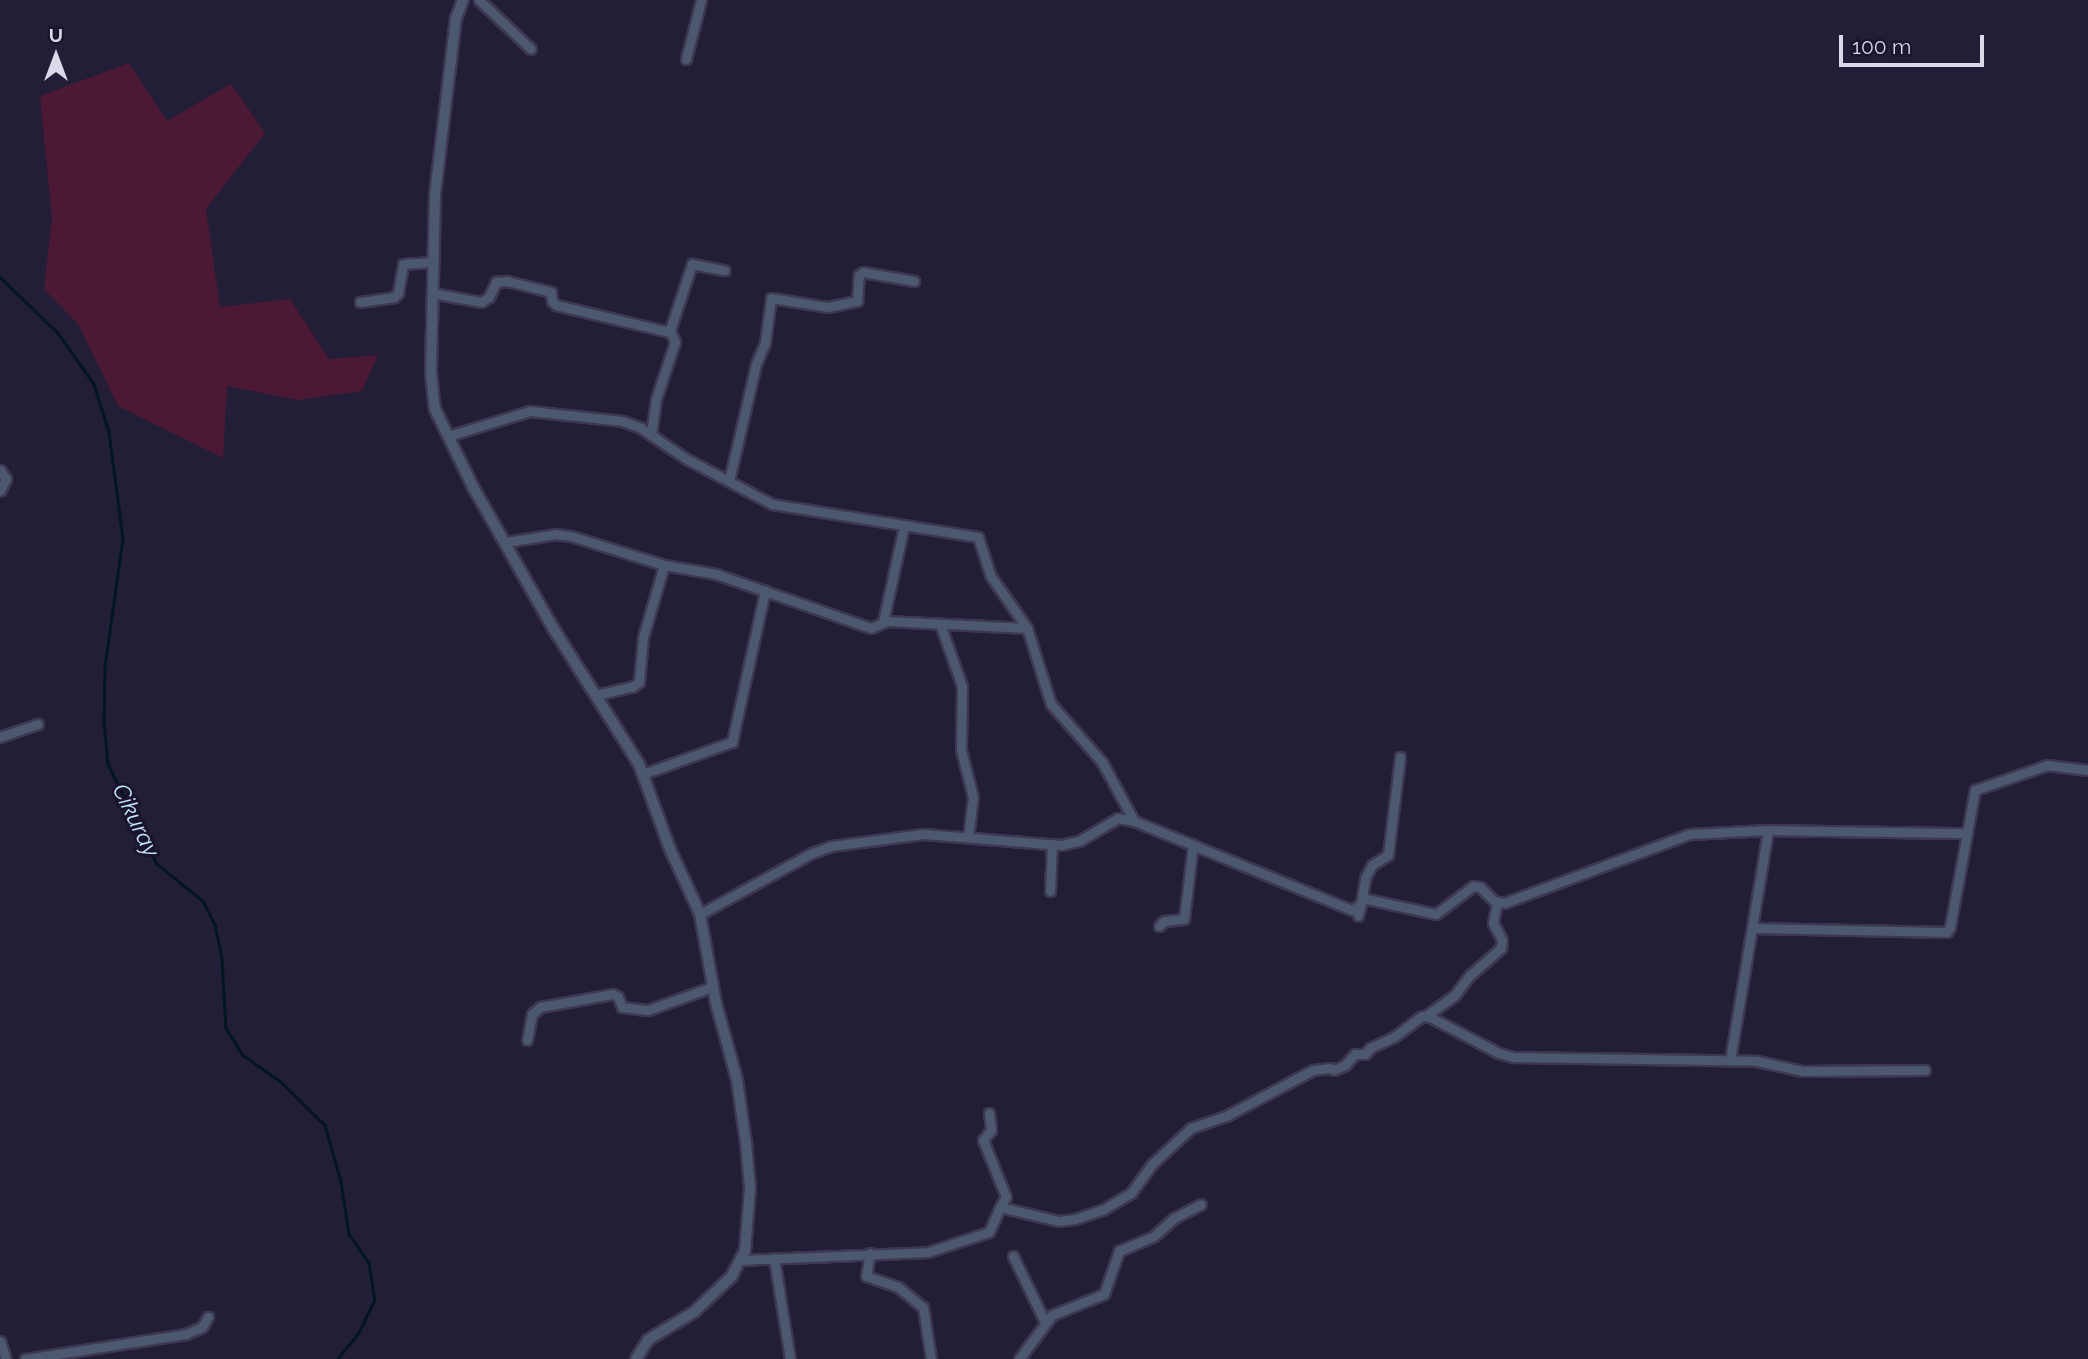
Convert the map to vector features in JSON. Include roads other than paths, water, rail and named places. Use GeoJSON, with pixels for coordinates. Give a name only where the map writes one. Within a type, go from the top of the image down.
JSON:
{"type":"FeatureCollection","features":[{"type":"Feature","properties":{"kind":"street"},"geometry":{"type":"LineString","coordinates":[[463,0],[456,18],[435,195],[431,262],[431,390],[435,409],[473,487],[596,695],[625,738],[643,774],[670,849],[700,915],[712,987],[737,1080],[746,1143],[750,1188],[745,1251],[732,1276],[694,1312],[648,1340],[636,1359]]}},
{"type":"Feature","properties":{"kind":"street"},"geometry":{"type":"LineString","coordinates":[[479,0],[531,49]]}},
{"type":"Feature","properties":{"kind":"street"},"geometry":{"type":"LineString","coordinates":[[686,59],[701,0]]}},
{"type":"Feature","properties":{"kind":"street"},"geometry":{"type":"LineString","coordinates":[[360,302],[397,296],[402,264],[431,262]]}},
{"type":"Feature","properties":{"kind":"street"},"geometry":{"type":"LineString","coordinates":[[651,435],[656,399],[675,344],[669,332],[692,264],[724,270]]}},
{"type":"Feature","properties":{"kind":"street"},"geometry":{"type":"LineString","coordinates":[[729,481],[756,364],[765,343],[771,299],[828,307],[857,301],[859,275],[863,272],[914,281]]}},
{"type":"Feature","properties":{"kind":"street"},"geometry":{"type":"LineString","coordinates":[[432,293],[481,302],[489,297],[496,282],[508,281],[551,292],[552,301],[556,305],[669,332]]}},
{"type":"Feature","properties":{"kind":"street"},"geometry":{"type":"LineString","coordinates":[[448,436],[520,413],[541,411],[622,421],[651,435],[685,458],[785,508],[978,537],[990,575],[1027,628],[1051,704],[1104,766],[1134,821]]}},
{"type":"Feature","properties":{"kind":"street"},"geometry":{"type":"LineString","coordinates":[[0,470],[6,479],[0,491]]}},
{"type":"Feature","properties":{"kind":"street"},"geometry":{"type":"LineString","coordinates":[[883,622],[904,526]]}},
{"type":"Feature","properties":{"kind":"street"},"geometry":{"type":"LineString","coordinates":[[506,542],[564,534],[664,565],[716,574],[871,628],[883,622],[1027,628]]}},
{"type":"Feature","properties":{"kind":"street"},"geometry":{"type":"LineString","coordinates":[[596,695],[632,687],[639,682],[643,637],[664,565]]}},
{"type":"Feature","properties":{"kind":"street"},"geometry":{"type":"LineString","coordinates":[[643,774],[732,741],[765,591]]}},
{"type":"Feature","properties":{"kind":"street"},"geometry":{"type":"LineString","coordinates":[[940,624],[962,686],[962,757],[973,797],[968,836]]}},
{"type":"Feature","properties":{"kind":"street"},"geometry":{"type":"LineString","coordinates":[[0,737],[38,724]]}},
{"type":"Feature","properties":{"kind":"street"},"geometry":{"type":"LineString","coordinates":[[1358,916],[1365,878],[1372,865],[1388,855],[1400,757]]}},
{"type":"Feature","properties":{"kind":"street"},"geometry":{"type":"LineString","coordinates":[[1754,928],[1947,932],[1975,790],[2047,765],[2088,770]]}},
{"type":"Feature","properties":{"kind":"street"},"geometry":{"type":"LineString","coordinates":[[700,915],[820,849],[923,834],[1052,844],[1073,843],[1118,818],[1134,821],[1352,910],[1361,901]]}},
{"type":"Feature","properties":{"kind":"street"},"geometry":{"type":"LineString","coordinates":[[1497,903],[1680,836],[1768,830],[1966,832]]}},
{"type":"Feature","properties":{"kind":"street"},"geometry":{"type":"LineString","coordinates":[[1730,1060],[1754,928],[1768,830]]}},
{"type":"Feature","properties":{"kind":"street"},"geometry":{"type":"LineString","coordinates":[[1050,891],[1052,844]]}},
{"type":"Feature","properties":{"kind":"street"},"geometry":{"type":"LineString","coordinates":[[1159,926],[1164,921],[1184,919],[1192,845]]}},
{"type":"Feature","properties":{"kind":"street"},"geometry":{"type":"LineString","coordinates":[[1361,901],[1431,915],[1443,910],[1469,887],[1476,886],[1497,903]]}},
{"type":"Feature","properties":{"kind":"street"},"geometry":{"type":"LineString","coordinates":[[1000,1207],[1059,1221],[1075,1219],[1104,1209],[1130,1193],[1151,1165],[1191,1128],[1228,1115],[1313,1070],[1334,1070],[1346,1065],[1355,1054],[1365,1054],[1374,1045],[1394,1037],[1418,1018],[1426,1016],[1454,996],[1469,976],[1503,946],[1493,923],[1497,903]]}},
{"type":"Feature","properties":{"kind":"street"},"geometry":{"type":"LineString","coordinates":[[527,1040],[532,1014],[540,1007],[613,994],[618,997],[622,1007],[648,1010],[712,987]]}},
{"type":"Feature","properties":{"kind":"street"},"geometry":{"type":"LineString","coordinates":[[1426,1016],[1499,1053],[1513,1057],[1730,1060],[1764,1062],[1802,1071],[1925,1070]]}},
{"type":"Feature","properties":{"kind":"street"},"geometry":{"type":"LineString","coordinates":[[740,1260],[928,1252],[989,1232],[1006,1197],[983,1140],[991,1130],[989,1113]]}},
{"type":"Feature","properties":{"kind":"street"},"geometry":{"type":"LineString","coordinates":[[1019,1359],[1045,1322],[1056,1313],[1102,1296],[1119,1251],[1154,1236],[1174,1218],[1200,1204]]}},
{"type":"Feature","properties":{"kind":"street"},"geometry":{"type":"LineString","coordinates":[[870,1253],[866,1276],[898,1287],[923,1307],[931,1359]]}},
{"type":"Feature","properties":{"kind":"street"},"geometry":{"type":"LineString","coordinates":[[1013,1256],[1045,1322]]}},
{"type":"Feature","properties":{"kind":"street"},"geometry":{"type":"LineString","coordinates":[[774,1258],[790,1359]]}},
{"type":"Feature","properties":{"kind":"street"},"geometry":{"type":"LineString","coordinates":[[25,1359],[186,1334],[202,1327],[208,1317]]}},
{"type":"Feature","properties":{"kind":"street"},"geometry":{"type":"LineString","coordinates":[[0,1341],[6,1359]]}},
{"type":"Feature","properties":{"kind":"waterway","name":"Cikuray"},"geometry":{"type":"LineString","coordinates":[[0,277],[58,333],[94,384],[109,432],[123,539],[105,667],[104,722],[108,764],[157,864],[203,901],[215,925],[222,959],[226,1028],[243,1055],[280,1081],[325,1125],[341,1182],[349,1234],[369,1263],[375,1300],[359,1333],[338,1359]]}}]}
